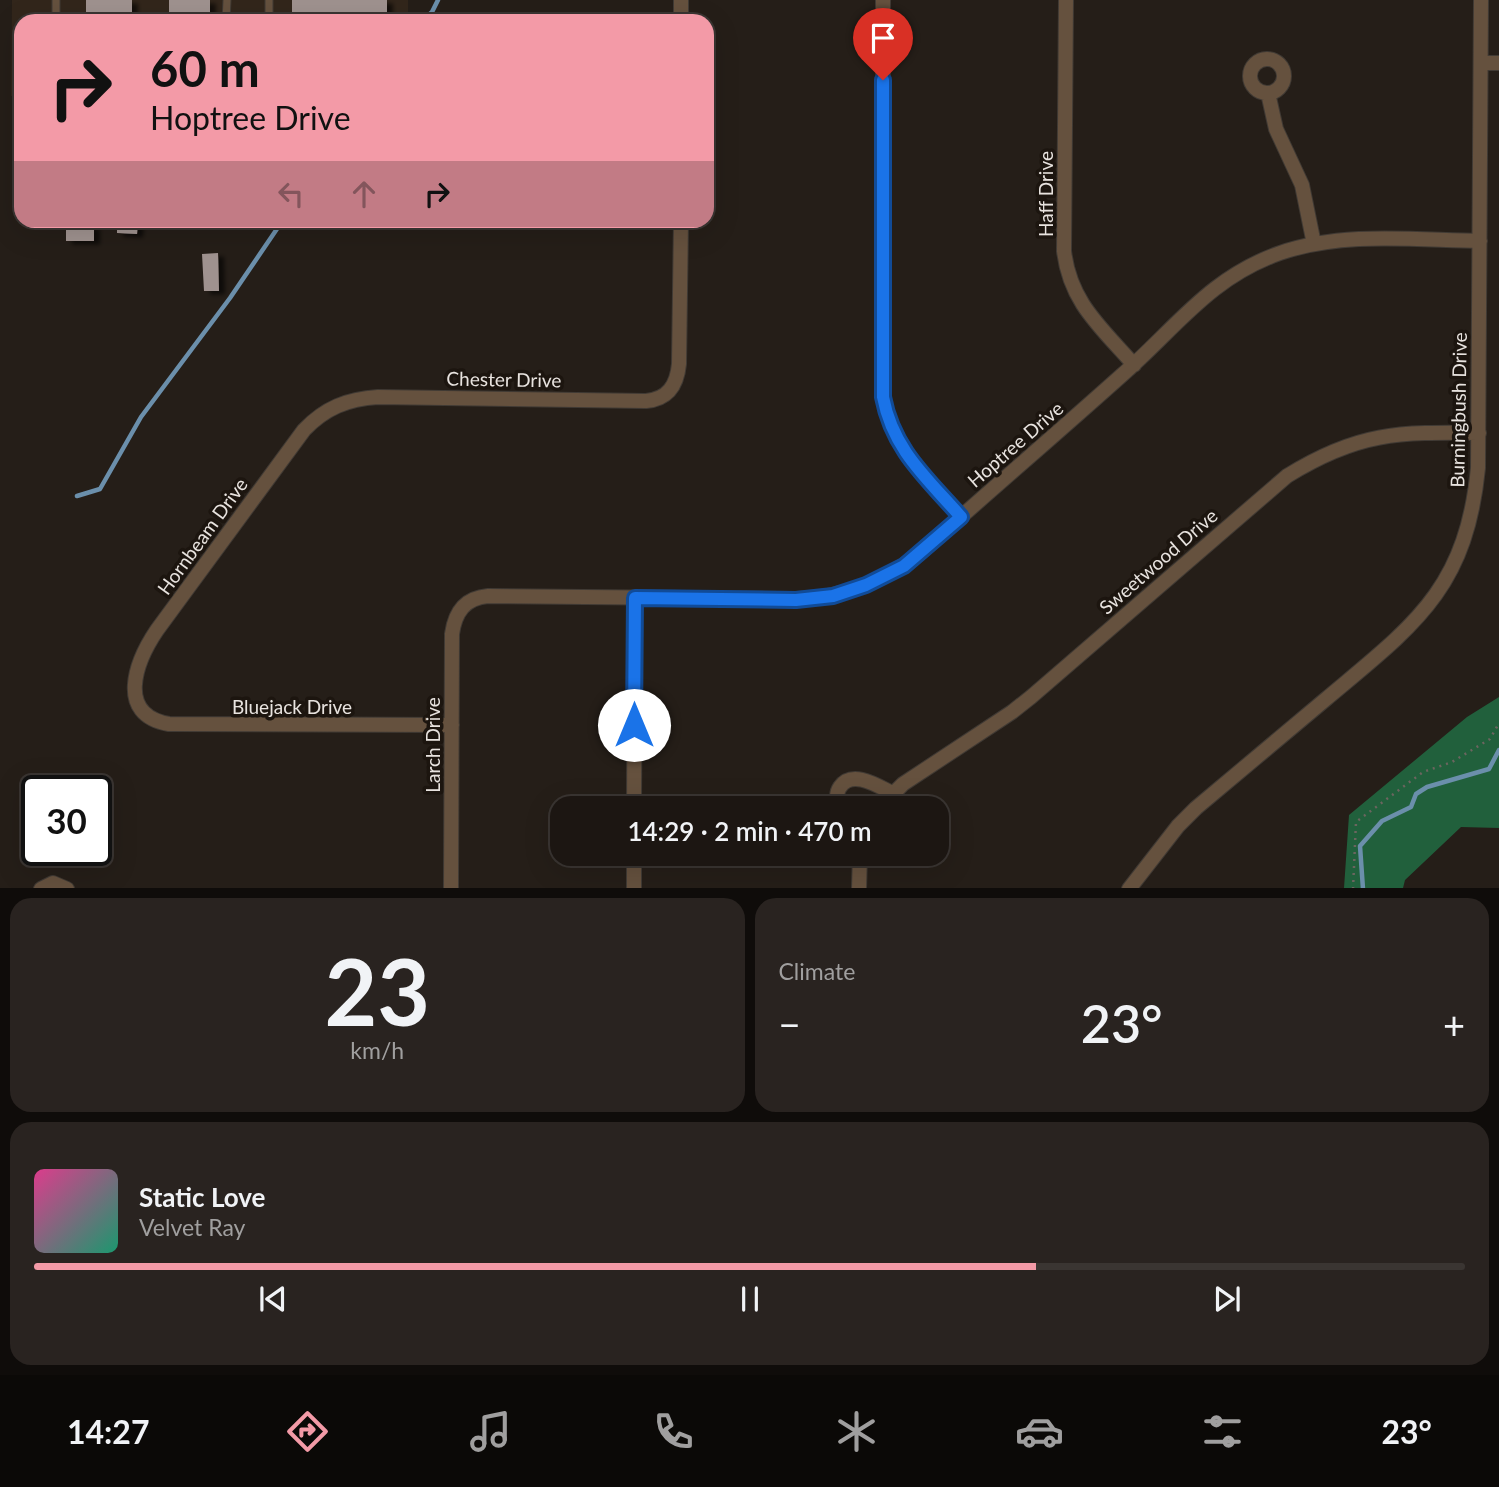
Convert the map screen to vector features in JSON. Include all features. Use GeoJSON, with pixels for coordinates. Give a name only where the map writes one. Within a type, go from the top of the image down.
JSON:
{"type":"FeatureCollection","features":[{"type":"Feature","properties":{"kind":"street"},"geometry":{"type":"LineString","coordinates":[[883,0],[883,397],[890,428],[898,444],[961,517]]}},
{"type":"Feature","properties":{"kind":"street","name":"Haff Drive"},"geometry":{"type":"LineString","coordinates":[[1066,0],[1066,268],[1070,282],[1085,309],[1135,365]]}},
{"type":"Feature","properties":{"kind":"street","name":"Burningbush Drive"},"geometry":{"type":"LineString","coordinates":[[1129,888],[1196,808],[1396,641],[1429,606],[1453,566],[1470,522],[1476,486],[1479,433],[1481,0]]}},
{"type":"Feature","properties":{"kind":"street"},"geometry":{"type":"LineString","coordinates":[[1481,63],[1499,63]]}},
{"type":"Feature","properties":{"kind":"street"},"geometry":{"type":"LineString","coordinates":[[1268,93],[1276,130],[1302,184],[1314,244]]}},
{"type":"Feature","properties":{"kind":"street","name":"Chester Drive"},"geometry":{"type":"LineString","coordinates":[[336,405],[378,397],[646,401],[663,397],[675,383],[680,364],[681,228]]}},
{"type":"Feature","properties":{"kind":"street","name":"Hoptree Drive"},"geometry":{"type":"LineString","coordinates":[[463,605],[479,597],[488,596],[796,600],[833,596],[866,585],[904,566],[1135,365],[1203,296],[1260,261],[1314,244],[1346,240],[1480,241]]}},
{"type":"Feature","properties":{"kind":"street","name":"Hornbeam Drive"},"geometry":{"type":"LineString","coordinates":[[139,707],[135,686],[141,657],[147,645],[304,430],[336,405]]}},
{"type":"Feature","properties":{"kind":"street","name":"Sweetwood Drive"},"geometry":{"type":"LineString","coordinates":[[889,796],[1022,704],[1271,489],[1310,462],[1350,444],[1386,435],[1424,432],[1479,433]]}},
{"type":"Feature","properties":{"kind":"street"},"geometry":{"type":"LineString","coordinates":[[634,796],[635,598]]}},
{"type":"Feature","properties":{"kind":"street","name":"Larch Drive"},"geometry":{"type":"LineString","coordinates":[[452,888],[452,634],[457,614],[463,605]]}},
{"type":"Feature","properties":{"kind":"street","name":"Bluejack Drive"},"geometry":{"type":"LineString","coordinates":[[139,707],[145,716],[156,722],[169,724],[452,725]]}},
{"type":"Feature","properties":{"kind":"street"},"geometry":{"type":"LineString","coordinates":[[837,796],[842,784],[849,779],[865,781],[892,793]]}},
{"type":"Feature","properties":{"kind":"street"},"geometry":{"type":"LineString","coordinates":[[634,866],[634,888]]}},
{"type":"Feature","properties":{"kind":"street"},"geometry":{"type":"LineString","coordinates":[[859,888],[860,866]]}},
{"type":"Feature","properties":{"kind":"street"},"geometry":{"type":"LineString","coordinates":[[41,888],[53,883],[67,888]]}},
{"type":"Feature","properties":{"kind":"path"},"geometry":{"type":"LineString","coordinates":[[1353,888],[1356,822],[1423,772],[1452,762],[1490,739],[1499,723]]}},
{"type":"Feature","properties":{"kind":"shaded area"},"geometry":{"type":"Polygon","coordinates":[[[12,0],[408,0],[408,14],[14,14],[14,96],[11,96],[12,0]]]}},
{"type":"Feature","properties":{"kind":"green space"},"geometry":{"type":"Polygon","coordinates":[[[1499,697],[1499,828],[1461,827],[1405,880],[1403,888],[1344,888],[1349,815],[1467,717],[1499,697]]]}},
{"type":"Feature","properties":{"kind":"building"},"geometry":{"type":"Polygon","coordinates":[[[86,0],[132,0],[132,14],[86,14],[86,0]]]}},
{"type":"Feature","properties":{"kind":"building"},"geometry":{"type":"Polygon","coordinates":[[[169,0],[210,0],[210,14],[169,14],[169,0]]]}},
{"type":"Feature","properties":{"kind":"building"},"geometry":{"type":"Polygon","coordinates":[[[292,0],[387,0],[387,14],[292,14],[292,0]]]}},
{"type":"Feature","properties":{"kind":"building"},"geometry":{"type":"Polygon","coordinates":[[[66,228],[94,228],[94,241],[66,241],[66,228]]]}},
{"type":"Feature","properties":{"kind":"building"},"geometry":{"type":"Polygon","coordinates":[[[117,228],[137,228],[137,234],[117,233],[117,228]]]}},
{"type":"Feature","properties":{"kind":"building"},"geometry":{"type":"Polygon","coordinates":[[[218,253],[219,291],[204,291],[202,254],[218,253]]]}},
{"type":"Feature","properties":{"kind":"waterway"},"geometry":{"type":"LineString","coordinates":[[430,14],[438,0]]}},
{"type":"Feature","properties":{"kind":"waterway"},"geometry":{"type":"LineString","coordinates":[[77,496],[100,489],[141,417],[230,298],[278,228]]}},
{"type":"Feature","properties":{"kind":"waterway"},"geometry":{"type":"LineString","coordinates":[[1363,888],[1360,846],[1382,821],[1411,807],[1416,794],[1427,787],[1489,769],[1499,750]]}},
{"type":"Feature","properties":{"kind":"route"},"geometry":{"type":"LineString","coordinates":[[634,725],[635,598],[796,600],[833,596],[866,585],[904,566],[961,517],[898,444],[890,428],[883,397],[883,80]]}}]}
